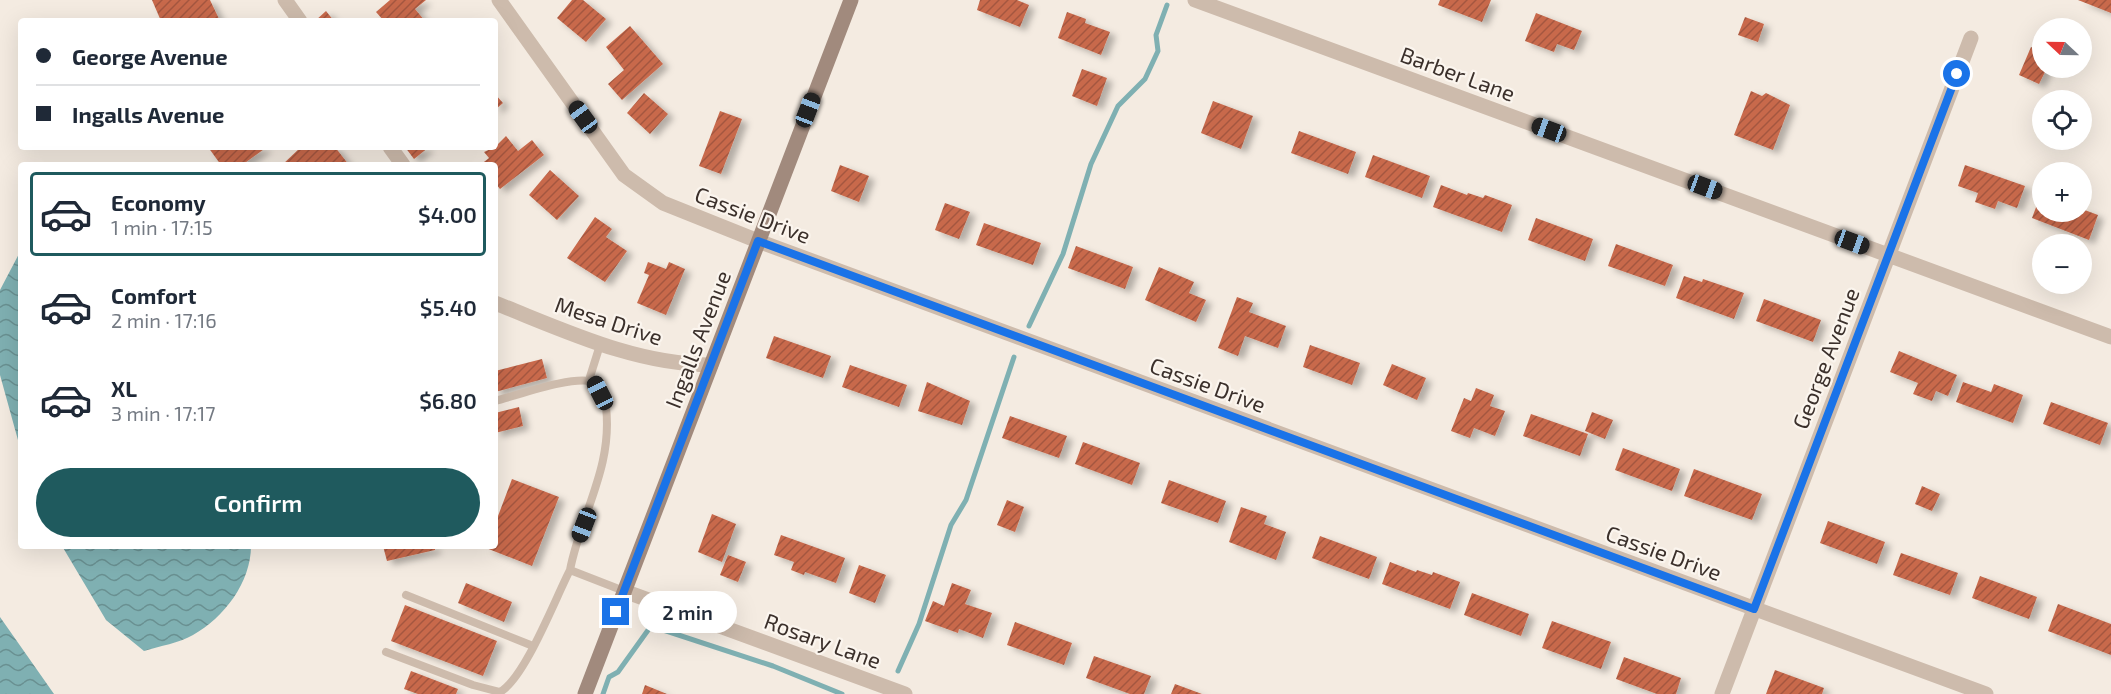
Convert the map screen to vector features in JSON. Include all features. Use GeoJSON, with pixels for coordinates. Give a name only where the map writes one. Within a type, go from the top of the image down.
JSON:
{"type":"FeatureCollection","features":[{"type":"Feature","properties":{"kind":"street"},"geometry":{"type":"LineString","coordinates":[[285,0],[298,18]]}},
{"type":"Feature","properties":{"kind":"street","name":"Cassie Drive"},"geometry":{"type":"LineString","coordinates":[[499,0],[624,175],[663,203],[758,241],[1986,694]]}},
{"type":"Feature","properties":{"kind":"street","name":"Ingalls Avenue"},"geometry":{"type":"LineString","coordinates":[[585,694],[851,0]]}},
{"type":"Feature","properties":{"kind":"street","name":"Barber Lane"},"geometry":{"type":"LineString","coordinates":[[1195,0],[2111,337]]}},
{"type":"Feature","properties":{"kind":"street","name":"George Avenue"},"geometry":{"type":"LineString","coordinates":[[1722,694],[1971,38]]}},
{"type":"Feature","properties":{"kind":"street","name":"Mesa Drive"},"geometry":{"type":"LineString","coordinates":[[498,304],[600,345],[643,358],[677,364],[711,365]]}},
{"type":"Feature","properties":{"kind":"street","name":"Rosary Lane"},"geometry":{"type":"LineString","coordinates":[[624,591],[905,694]]}},
{"type":"Feature","properties":{"kind":"lane"},"geometry":{"type":"LineString","coordinates":[[589,380],[600,345]]}},
{"type":"Feature","properties":{"kind":"lane"},"geometry":{"type":"LineString","coordinates":[[386,652],[472,685],[500,692],[509,687],[533,646],[570,570],[576,546],[604,467],[606,405],[594,382],[589,380],[498,400]]}},
{"type":"Feature","properties":{"kind":"lane"},"geometry":{"type":"LineString","coordinates":[[570,570],[624,591]]}},
{"type":"Feature","properties":{"kind":"lane"},"geometry":{"type":"LineString","coordinates":[[406,595],[533,646]]}},
{"type":"Feature","properties":{"kind":"water"},"geometry":{"type":"Polygon","coordinates":[[[18,256],[18,440],[0,375],[0,290],[18,256]]]}},
{"type":"Feature","properties":{"kind":"water"},"geometry":{"type":"Polygon","coordinates":[[[64,549],[251,549],[246,573],[234,598],[215,619],[188,638],[144,651],[106,620],[64,549]]]}},
{"type":"Feature","properties":{"kind":"water"},"geometry":{"type":"Polygon","coordinates":[[[0,617],[54,694],[0,694],[0,617]]]}},
{"type":"Feature","properties":{"kind":"building"},"geometry":{"type":"Polygon","coordinates":[[[152,0],[210,0],[219,18],[160,18],[152,0]]]}},
{"type":"Feature","properties":{"kind":"building"},"geometry":{"type":"Polygon","coordinates":[[[390,0],[426,0],[415,9],[422,18],[381,18],[376,12],[390,0]]]}},
{"type":"Feature","properties":{"kind":"building"},"geometry":{"type":"Polygon","coordinates":[[[572,0],[583,0],[606,19],[586,42],[557,18],[572,0]]]}},
{"type":"Feature","properties":{"kind":"building"},"geometry":{"type":"Polygon","coordinates":[[[980,0],[1017,0],[1029,5],[1020,27],[977,10],[980,0]]]}},
{"type":"Feature","properties":{"kind":"building"},"geometry":{"type":"Polygon","coordinates":[[[1440,0],[1491,0],[1482,22],[1438,5],[1440,0]]]}},
{"type":"Feature","properties":{"kind":"building"},"geometry":{"type":"Polygon","coordinates":[[[2078,0],[2111,0],[2111,13],[2078,0]]]}},
{"type":"Feature","properties":{"kind":"building"},"geometry":{"type":"Polygon","coordinates":[[[326,11],[332,18],[318,18],[326,11]]]}},
{"type":"Feature","properties":{"kind":"building"},"geometry":{"type":"Polygon","coordinates":[[[1067,12],[1086,19],[1085,23],[1110,32],[1101,55],[1058,38],[1067,12]]]}},
{"type":"Feature","properties":{"kind":"building"},"geometry":{"type":"Polygon","coordinates":[[[1536,13],[1582,31],[1574,50],[1557,44],[1554,52],[1525,41],[1536,13]]]}},
{"type":"Feature","properties":{"kind":"building"},"geometry":{"type":"Polygon","coordinates":[[[1745,17],[1764,24],[1758,42],[1738,35],[1745,17]]]}},
{"type":"Feature","properties":{"kind":"building"},"geometry":{"type":"Polygon","coordinates":[[[630,26],[663,64],[622,100],[608,84],[624,70],[606,47],[630,26]]]}},
{"type":"Feature","properties":{"kind":"building"},"geometry":{"type":"Polygon","coordinates":[[[2031,47],[2032,78],[2042,78],[2039,84],[2019,75],[2031,47]]]}},
{"type":"Feature","properties":{"kind":"building"},"geometry":{"type":"Polygon","coordinates":[[[1082,69],[1107,78],[1097,106],[1072,96],[1082,69]]]}},
{"type":"Feature","properties":{"kind":"building"},"geometry":{"type":"Polygon","coordinates":[[[1751,91],[1762,96],[1766,93],[1790,105],[1773,150],[1734,135],[1751,91]]]}},
{"type":"Feature","properties":{"kind":"building"},"geometry":{"type":"Polygon","coordinates":[[[644,93],[668,114],[650,134],[627,113],[644,93]]]}},
{"type":"Feature","properties":{"kind":"building"},"geometry":{"type":"Polygon","coordinates":[[[498,97],[503,103],[498,107],[498,97]]]}},
{"type":"Feature","properties":{"kind":"building"},"geometry":{"type":"Polygon","coordinates":[[[1213,101],[1253,116],[1241,149],[1201,133],[1213,101]]]}},
{"type":"Feature","properties":{"kind":"building"},"geometry":{"type":"Polygon","coordinates":[[[720,111],[742,119],[721,174],[699,166],[720,111]]]}},
{"type":"Feature","properties":{"kind":"building"},"geometry":{"type":"Polygon","coordinates":[[[1299,131],[1356,152],[1348,174],[1291,153],[1299,131]]]}},
{"type":"Feature","properties":{"kind":"building"},"geometry":{"type":"Polygon","coordinates":[[[506,136],[518,151],[532,140],[544,155],[500,189],[498,187],[498,162],[484,162],[489,158],[484,152],[498,150],[498,144],[506,136]]]}},
{"type":"Feature","properties":{"kind":"building"},"geometry":{"type":"Polygon","coordinates":[[[210,150],[263,150],[246,162],[219,162],[210,150]]]}},
{"type":"Feature","properties":{"kind":"building"},"geometry":{"type":"Polygon","coordinates":[[[298,150],[337,150],[347,162],[285,162],[298,150]]]}},
{"type":"Feature","properties":{"kind":"building"},"geometry":{"type":"Polygon","coordinates":[[[407,150],[425,150],[414,159],[407,150]]]}},
{"type":"Feature","properties":{"kind":"building"},"geometry":{"type":"Polygon","coordinates":[[[1373,155],[1430,176],[1422,198],[1365,177],[1373,155]]]}},
{"type":"Feature","properties":{"kind":"building"},"geometry":{"type":"Polygon","coordinates":[[[840,165],[869,176],[859,202],[831,191],[840,165]]]}},
{"type":"Feature","properties":{"kind":"building"},"geometry":{"type":"Polygon","coordinates":[[[1965,165],[2025,186],[2017,208],[1998,201],[1995,209],[1975,202],[1978,193],[1958,186],[1965,165]]]}},
{"type":"Feature","properties":{"kind":"building"},"geometry":{"type":"Polygon","coordinates":[[[550,170],[579,196],[557,220],[529,195],[550,170]]]}},
{"type":"Feature","properties":{"kind":"building"},"geometry":{"type":"Polygon","coordinates":[[[1441,185],[1467,195],[1468,193],[1483,198],[1485,195],[1512,205],[1502,232],[1433,207],[1441,185]]]}},
{"type":"Feature","properties":{"kind":"building"},"geometry":{"type":"Polygon","coordinates":[[[945,203],[970,212],[959,239],[935,230],[945,203]]]}},
{"type":"Feature","properties":{"kind":"building"},"geometry":{"type":"Polygon","coordinates":[[[2092,213],[2098,215],[2091,234],[2073,234],[2042,222],[2092,222],[2092,213]]]}},
{"type":"Feature","properties":{"kind":"building"},"geometry":{"type":"Polygon","coordinates":[[[595,217],[612,229],[606,237],[627,251],[605,282],[567,258],[595,217]]]}},
{"type":"Feature","properties":{"kind":"building"},"geometry":{"type":"Polygon","coordinates":[[[1536,218],[1593,239],[1585,261],[1528,240],[1536,218]]]}},
{"type":"Feature","properties":{"kind":"building"},"geometry":{"type":"Polygon","coordinates":[[[984,223],[1041,243],[1033,265],[976,245],[984,223]]]}},
{"type":"Feature","properties":{"kind":"building"},"geometry":{"type":"Polygon","coordinates":[[[1616,244],[1673,265],[1665,286],[1608,266],[1616,244]]]}},
{"type":"Feature","properties":{"kind":"building"},"geometry":{"type":"Polygon","coordinates":[[[1076,246],[1133,267],[1125,289],[1068,268],[1076,246]]]}},
{"type":"Feature","properties":{"kind":"building"},"geometry":{"type":"Polygon","coordinates":[[[648,262],[666,269],[669,262],[685,269],[666,315],[637,303],[649,275],[644,273],[648,262]]]}},
{"type":"Feature","properties":{"kind":"building"},"geometry":{"type":"Polygon","coordinates":[[[1159,267],[1194,282],[1189,293],[1206,300],[1196,322],[1145,300],[1159,267]]]}},
{"type":"Feature","properties":{"kind":"building"},"geometry":{"type":"Polygon","coordinates":[[[1684,276],[1702,282],[1703,279],[1744,293],[1734,319],[1676,298],[1684,276]]]}},
{"type":"Feature","properties":{"kind":"building"},"geometry":{"type":"Polygon","coordinates":[[[1237,297],[1253,303],[1249,312],[1286,326],[1278,348],[1245,336],[1238,356],[1218,348],[1237,297]]]}},
{"type":"Feature","properties":{"kind":"building"},"geometry":{"type":"Polygon","coordinates":[[[1764,299],[1821,320],[1813,342],[1756,321],[1764,299]]]}},
{"type":"Feature","properties":{"kind":"building"},"geometry":{"type":"Polygon","coordinates":[[[774,336],[831,356],[823,378],[766,358],[774,336]]]}},
{"type":"Feature","properties":{"kind":"building"},"geometry":{"type":"Polygon","coordinates":[[[1310,345],[1360,363],[1352,385],[1303,367],[1310,345]]]}},
{"type":"Feature","properties":{"kind":"building"},"geometry":{"type":"Polygon","coordinates":[[[1899,351],[1957,375],[1948,396],[1936,391],[1932,401],[1913,394],[1918,383],[1890,372],[1899,351]]]}},
{"type":"Feature","properties":{"kind":"building"},"geometry":{"type":"Polygon","coordinates":[[[542,359],[547,378],[498,391],[498,370],[542,359]]]}},
{"type":"Feature","properties":{"kind":"building"},"geometry":{"type":"Polygon","coordinates":[[[1392,364],[1426,378],[1417,400],[1383,385],[1392,364]]]}},
{"type":"Feature","properties":{"kind":"building"},"geometry":{"type":"Polygon","coordinates":[[[850,365],[907,385],[899,407],[842,387],[850,365]]]}},
{"type":"Feature","properties":{"kind":"building"},"geometry":{"type":"Polygon","coordinates":[[[927,382],[970,401],[962,425],[918,411],[927,382]]]}},
{"type":"Feature","properties":{"kind":"building"},"geometry":{"type":"Polygon","coordinates":[[[1963,382],[1991,392],[1994,384],[2023,395],[2013,423],[1956,402],[1963,382]]]}},
{"type":"Feature","properties":{"kind":"building"},"geometry":{"type":"Polygon","coordinates":[[[1476,388],[1494,395],[1490,406],[1505,411],[1495,436],[1474,428],[1470,438],[1451,431],[1464,398],[1471,401],[1476,388]]]}},
{"type":"Feature","properties":{"kind":"building"},"geometry":{"type":"Polygon","coordinates":[[[2051,402],[2108,423],[2100,445],[2043,424],[2051,402]]]}},
{"type":"Feature","properties":{"kind":"building"},"geometry":{"type":"Polygon","coordinates":[[[519,407],[523,426],[498,432],[498,412],[519,407]]]}},
{"type":"Feature","properties":{"kind":"building"},"geometry":{"type":"Polygon","coordinates":[[[1592,412],[1613,420],[1605,439],[1585,431],[1592,412]]]}},
{"type":"Feature","properties":{"kind":"building"},"geometry":{"type":"Polygon","coordinates":[[[1531,414],[1588,434],[1580,456],[1523,436],[1531,414]]]}},
{"type":"Feature","properties":{"kind":"building"},"geometry":{"type":"Polygon","coordinates":[[[1010,416],[1067,436],[1059,458],[1002,438],[1010,416]]]}},
{"type":"Feature","properties":{"kind":"building"},"geometry":{"type":"Polygon","coordinates":[[[1083,442],[1140,463],[1132,485],[1075,464],[1083,442]]]}},
{"type":"Feature","properties":{"kind":"building"},"geometry":{"type":"Polygon","coordinates":[[[1623,448],[1680,469],[1672,491],[1615,470],[1623,448]]]}},
{"type":"Feature","properties":{"kind":"building"},"geometry":{"type":"Polygon","coordinates":[[[1694,469],[1762,494],[1752,520],[1684,496],[1694,469]]]}},
{"type":"Feature","properties":{"kind":"building"},"geometry":{"type":"Polygon","coordinates":[[[512,479],[559,497],[532,566],[489,549],[498,549],[498,516],[512,479]]]}},
{"type":"Feature","properties":{"kind":"building"},"geometry":{"type":"Polygon","coordinates":[[[1169,480],[1226,501],[1218,523],[1161,503],[1169,480]]]}},
{"type":"Feature","properties":{"kind":"building"},"geometry":{"type":"Polygon","coordinates":[[[1922,486],[1940,494],[1932,511],[1915,504],[1922,486]]]}},
{"type":"Feature","properties":{"kind":"building"},"geometry":{"type":"Polygon","coordinates":[[[1007,500],[1024,507],[1015,532],[997,525],[1007,500]]]}},
{"type":"Feature","properties":{"kind":"building"},"geometry":{"type":"Polygon","coordinates":[[[1241,507],[1267,516],[1264,524],[1286,532],[1276,560],[1229,542],[1241,507]]]}},
{"type":"Feature","properties":{"kind":"building"},"geometry":{"type":"Polygon","coordinates":[[[712,514],[736,524],[722,562],[698,552],[712,514]]]}},
{"type":"Feature","properties":{"kind":"building"},"geometry":{"type":"Polygon","coordinates":[[[1828,521],[1885,542],[1877,564],[1820,543],[1828,521]]]}},
{"type":"Feature","properties":{"kind":"building"},"geometry":{"type":"Polygon","coordinates":[[[781,535],[845,558],[836,583],[805,572],[804,575],[791,570],[794,562],[774,555],[781,535]]]}},
{"type":"Feature","properties":{"kind":"building"},"geometry":{"type":"Polygon","coordinates":[[[1320,536],[1377,557],[1369,579],[1312,558],[1320,536]]]}},
{"type":"Feature","properties":{"kind":"building"},"geometry":{"type":"Polygon","coordinates":[[[384,549],[435,549],[435,550],[387,561],[384,549]]]}},
{"type":"Feature","properties":{"kind":"building"},"geometry":{"type":"Polygon","coordinates":[[[1901,553],[1958,573],[1950,595],[1893,575],[1901,553]]]}},
{"type":"Feature","properties":{"kind":"building"},"geometry":{"type":"Polygon","coordinates":[[[728,555],[746,562],[738,582],[720,575],[728,555]]]}},
{"type":"Feature","properties":{"kind":"building"},"geometry":{"type":"Polygon","coordinates":[[[1390,562],[1416,572],[1417,570],[1432,575],[1433,572],[1460,582],[1450,609],[1382,584],[1390,562]]]}},
{"type":"Feature","properties":{"kind":"building"},"geometry":{"type":"Polygon","coordinates":[[[859,565],[886,575],[875,603],[849,593],[859,565]]]}},
{"type":"Feature","properties":{"kind":"building"},"geometry":{"type":"Polygon","coordinates":[[[1980,576],[2037,597],[2029,619],[1972,598],[1980,576]]]}},
{"type":"Feature","properties":{"kind":"building"},"geometry":{"type":"Polygon","coordinates":[[[466,583],[512,602],[504,622],[458,603],[466,583]]]}},
{"type":"Feature","properties":{"kind":"building"},"geometry":{"type":"Polygon","coordinates":[[[952,583],[971,590],[965,604],[992,613],[983,638],[959,629],[958,633],[925,621],[933,601],[944,606],[952,583]]]}},
{"type":"Feature","properties":{"kind":"building"},"geometry":{"type":"Polygon","coordinates":[[[1472,593],[1529,614],[1521,636],[1464,615],[1472,593]]]}},
{"type":"Feature","properties":{"kind":"building"},"geometry":{"type":"Polygon","coordinates":[[[2058,604],[2111,624],[2111,655],[2048,631],[2058,604]]]}},
{"type":"Feature","properties":{"kind":"building"},"geometry":{"type":"Polygon","coordinates":[[[405,605],[497,641],[483,676],[391,641],[405,605]]]}},
{"type":"Feature","properties":{"kind":"building"},"geometry":{"type":"Polygon","coordinates":[[[1552,621],[1611,642],[1601,669],[1542,648],[1552,621]]]}},
{"type":"Feature","properties":{"kind":"building"},"geometry":{"type":"Polygon","coordinates":[[[1015,622],[1072,643],[1064,665],[1007,645],[1015,622]]]}},
{"type":"Feature","properties":{"kind":"building"},"geometry":{"type":"Polygon","coordinates":[[[1094,656],[1151,676],[1144,694],[1130,694],[1086,678],[1094,656]]]}},
{"type":"Feature","properties":{"kind":"building"},"geometry":{"type":"Polygon","coordinates":[[[1624,657],[1681,678],[1676,694],[1657,694],[1616,679],[1624,657]]]}},
{"type":"Feature","properties":{"kind":"building"},"geometry":{"type":"Polygon","coordinates":[[[1775,670],[1824,688],[1822,694],[1766,694],[1775,670]]]}},
{"type":"Feature","properties":{"kind":"building"},"geometry":{"type":"Polygon","coordinates":[[[411,671],[458,689],[456,694],[418,694],[404,689],[411,671]]]}},
{"type":"Feature","properties":{"kind":"building"},"geometry":{"type":"Polygon","coordinates":[[[1175,684],[1202,694],[1171,694],[1175,684]]]}},
{"type":"Feature","properties":{"kind":"building"},"geometry":{"type":"Polygon","coordinates":[[[645,685],[667,694],[642,694],[645,685]]]}},
{"type":"Feature","properties":{"kind":"waterway"},"geometry":{"type":"LineString","coordinates":[[1029,326],[1063,254],[1091,164],[1118,106],[1145,79],[1158,51],[1156,35],[1167,5]]}},
{"type":"Feature","properties":{"kind":"waterway"},"geometry":{"type":"LineString","coordinates":[[898,671],[919,624],[951,525],[966,500],[1014,357]]}},
{"type":"Feature","properties":{"kind":"waterway"},"geometry":{"type":"LineString","coordinates":[[603,694],[609,677],[618,672],[651,626],[773,666],[842,694]]}},
{"type":"Feature","properties":{"kind":"route"},"geometry":{"type":"LineString","coordinates":[[616,612],[758,241],[1754,609],[1957,74]]}}]}
